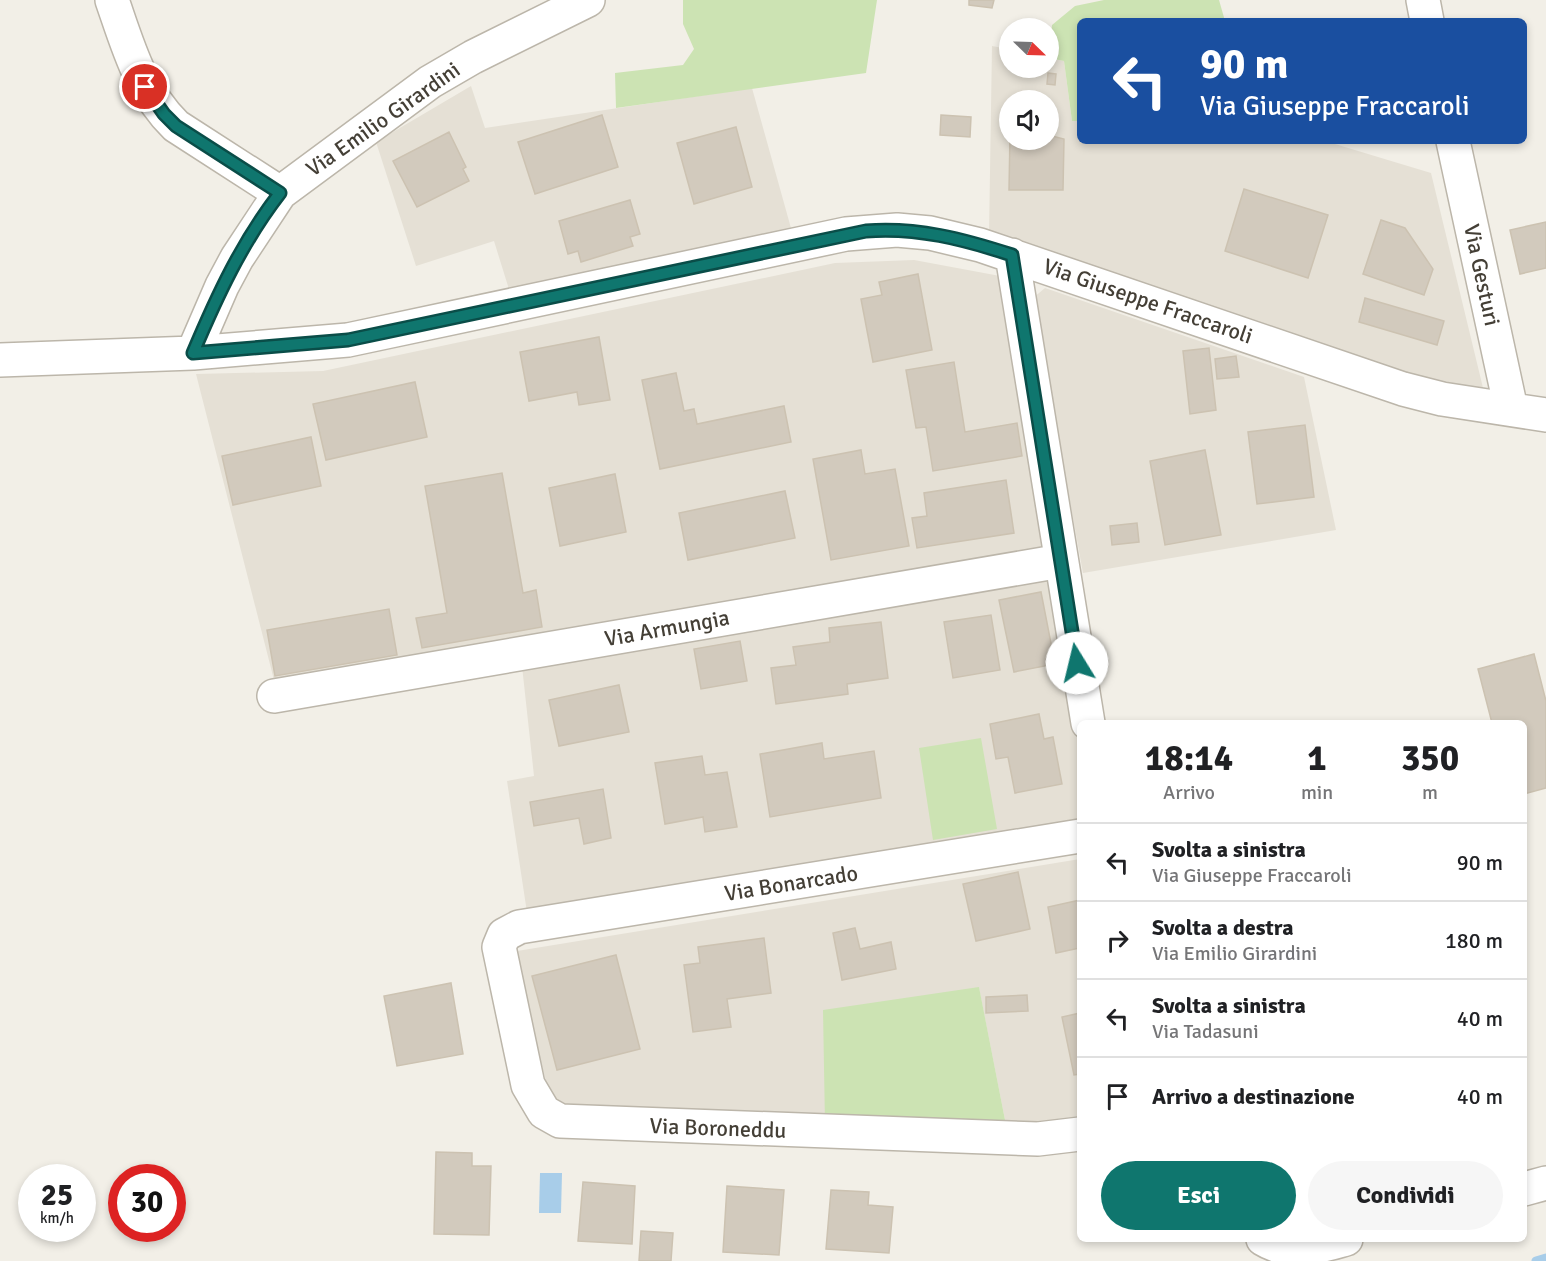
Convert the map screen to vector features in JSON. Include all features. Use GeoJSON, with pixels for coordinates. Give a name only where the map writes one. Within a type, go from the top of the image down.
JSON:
{"type":"FeatureCollection","features":[{"type":"Feature","properties":{"kind":"street"},"geometry":{"type":"LineString","coordinates":[[112,0],[138,75],[152,100],[164,114],[176,126],[280,193]]}},
{"type":"Feature","properties":{"kind":"street","name":"Via Emilio Girardini"},"geometry":{"type":"LineString","coordinates":[[193,353],[237,258],[280,193],[430,82],[473,57],[588,0]]}},
{"type":"Feature","properties":{"kind":"street"},"geometry":{"type":"LineString","coordinates":[[1423,0],[1426,18]]}},
{"type":"Feature","properties":{"kind":"street","name":"Via Gesturi"},"geometry":{"type":"LineString","coordinates":[[1454,144],[1511,410]]}},
{"type":"Feature","properties":{"kind":"street","name":"Via Giuseppe Fraccaroli"},"geometry":{"type":"LineString","coordinates":[[0,360],[193,353],[348,340],[866,231],[897,230],[930,233],[1012,255],[1403,389],[1442,399],[1546,415]]}},
{"type":"Feature","properties":{"kind":"street"},"geometry":{"type":"LineString","coordinates":[[1012,255],[1088,720]]}},
{"type":"Feature","properties":{"kind":"street","name":"Via Armungia"},"geometry":{"type":"LineString","coordinates":[[274,696],[1061,561]]}},
{"type":"Feature","properties":{"kind":"street","name":"Via Bonarcado"},"geometry":{"type":"LineString","coordinates":[[504,935],[519,927],[1077,836]]}},
{"type":"Feature","properties":{"kind":"street","name":"Via Boroneddu"},"geometry":{"type":"LineString","coordinates":[[504,935],[500,943],[499,954],[528,1085],[544,1112],[560,1121],[1038,1139],[1077,1134]]}},
{"type":"Feature","properties":{"kind":"street"},"geometry":{"type":"LineString","coordinates":[[1527,1188],[1546,1183]]}},
{"type":"Feature","properties":{"kind":"street"},"geometry":{"type":"LineString","coordinates":[[1270,1242],[1298,1250],[1336,1242]]}},
{"type":"Feature","properties":{"kind":"shaded area"},"geometry":{"type":"Polygon","coordinates":[[[992,46],[999,47],[999,78],[1059,78],[1059,60],[1064,61],[1072,121],[1077,121],[1077,144],[1335,144],[1431,173],[1484,392],[1429,390],[989,235],[992,46]]]}},
{"type":"Feature","properties":{"kind":"shaded area"},"geometry":{"type":"Polygon","coordinates":[[[471,86],[485,128],[752,88],[794,239],[512,299],[494,241],[416,266],[376,142],[471,86]]]}},
{"type":"Feature","properties":{"kind":"shaded area"},"geometry":{"type":"Polygon","coordinates":[[[914,260],[1000,276],[1045,545],[1037,558],[275,684],[196,374],[323,371],[835,263],[914,260]]]}},
{"type":"Feature","properties":{"kind":"shaded area"},"geometry":{"type":"Polygon","coordinates":[[[1045,288],[1304,377],[1336,530],[1083,573],[1033,298],[1045,288]]]}},
{"type":"Feature","properties":{"kind":"shaded area"},"geometry":{"type":"Polygon","coordinates":[[[1050,579],[1079,720],[1077,720],[1077,826],[528,919],[507,781],[534,776],[522,666],[1050,579]]]}},
{"type":"Feature","properties":{"kind":"shaded area"},"geometry":{"type":"Polygon","coordinates":[[[1077,859],[1077,1128],[1006,1125],[979,988],[825,1124],[553,1106],[512,958],[517,951],[1077,859]]]}},
{"type":"Feature","properties":{"kind":"green space"},"geometry":{"type":"Polygon","coordinates":[[[683,0],[877,0],[866,73],[616,108],[615,73],[683,65],[694,49],[683,24],[683,0]]]}},
{"type":"Feature","properties":{"kind":"green space"},"geometry":{"type":"Polygon","coordinates":[[[1104,0],[1219,0],[1224,18],[1077,18],[1077,121],[1072,121],[1064,61],[1059,60],[1059,19],[1075,6],[1104,0]]]}},
{"type":"Feature","properties":{"kind":"green space"},"geometry":{"type":"Polygon","coordinates":[[[981,738],[997,829],[933,840],[919,748],[981,738]]]}},
{"type":"Feature","properties":{"kind":"green space"},"geometry":{"type":"Polygon","coordinates":[[[979,987],[1006,1125],[825,1124],[823,1010],[979,987]]]}},
{"type":"Feature","properties":{"kind":"water"},"geometry":{"type":"Polygon","coordinates":[[[540,1173],[562,1173],[561,1213],[539,1213],[540,1173]]]}},
{"type":"Feature","properties":{"kind":"building"},"geometry":{"type":"Polygon","coordinates":[[[969,0],[994,0],[992,8],[969,5],[969,0]]]}},
{"type":"Feature","properties":{"kind":"building"},"geometry":{"type":"Polygon","coordinates":[[[1048,78],[1056,78],[1055,85],[1047,84],[1048,78]]]}},
{"type":"Feature","properties":{"kind":"building"},"geometry":{"type":"Polygon","coordinates":[[[602,115],[618,167],[535,194],[518,142],[602,115]]]}},
{"type":"Feature","properties":{"kind":"building"},"geometry":{"type":"Polygon","coordinates":[[[941,115],[971,117],[970,137],[940,135],[941,115]]]}},
{"type":"Feature","properties":{"kind":"building"},"geometry":{"type":"Polygon","coordinates":[[[736,127],[752,187],[694,204],[677,143],[736,127]]]}},
{"type":"Feature","properties":{"kind":"building"},"geometry":{"type":"Polygon","coordinates":[[[449,132],[466,167],[463,169],[469,181],[417,207],[393,161],[449,132]]]}},
{"type":"Feature","properties":{"kind":"building"},"geometry":{"type":"Polygon","coordinates":[[[1059,138],[1064,139],[1063,190],[1009,190],[1010,150],[1059,150],[1059,138]]]}},
{"type":"Feature","properties":{"kind":"building"},"geometry":{"type":"Polygon","coordinates":[[[1244,189],[1328,215],[1308,278],[1225,251],[1244,189]]]}},
{"type":"Feature","properties":{"kind":"building"},"geometry":{"type":"Polygon","coordinates":[[[630,200],[640,234],[630,237],[633,246],[581,262],[578,251],[568,254],[559,221],[630,200]]]}},
{"type":"Feature","properties":{"kind":"building"},"geometry":{"type":"Polygon","coordinates":[[[1381,220],[1405,228],[1433,269],[1424,295],[1363,274],[1381,220]]]}},
{"type":"Feature","properties":{"kind":"building"},"geometry":{"type":"Polygon","coordinates":[[[1546,222],[1546,268],[1520,274],[1510,230],[1546,222]]]}},
{"type":"Feature","properties":{"kind":"building"},"geometry":{"type":"Polygon","coordinates":[[[918,274],[932,350],[873,362],[861,299],[882,295],[879,282],[918,274]]]}},
{"type":"Feature","properties":{"kind":"building"},"geometry":{"type":"Polygon","coordinates":[[[1365,298],[1444,321],[1437,345],[1359,322],[1365,298]]]}},
{"type":"Feature","properties":{"kind":"building"},"geometry":{"type":"Polygon","coordinates":[[[599,337],[610,400],[579,405],[577,392],[529,401],[520,352],[599,337]]]}},
{"type":"Feature","properties":{"kind":"building"},"geometry":{"type":"Polygon","coordinates":[[[1209,348],[1216,410],[1190,414],[1183,351],[1209,348]]]}},
{"type":"Feature","properties":{"kind":"building"},"geometry":{"type":"Polygon","coordinates":[[[1236,356],[1239,377],[1217,379],[1215,359],[1236,356]]]}},
{"type":"Feature","properties":{"kind":"building"},"geometry":{"type":"Polygon","coordinates":[[[954,362],[965,432],[1017,423],[1022,456],[933,471],[926,427],[916,428],[906,370],[954,362]]]}},
{"type":"Feature","properties":{"kind":"building"},"geometry":{"type":"Polygon","coordinates":[[[676,373],[684,411],[694,409],[697,424],[784,406],[791,442],[660,469],[642,380],[676,373]]]}},
{"type":"Feature","properties":{"kind":"building"},"geometry":{"type":"Polygon","coordinates":[[[415,382],[427,437],[326,460],[313,404],[415,382]]]}},
{"type":"Feature","properties":{"kind":"building"},"geometry":{"type":"Polygon","coordinates":[[[1305,425],[1314,497],[1257,504],[1248,432],[1305,425]]]}},
{"type":"Feature","properties":{"kind":"building"},"geometry":{"type":"Polygon","coordinates":[[[311,437],[321,486],[233,505],[222,456],[311,437]]]}},
{"type":"Feature","properties":{"kind":"building"},"geometry":{"type":"Polygon","coordinates":[[[861,450],[865,474],[895,469],[909,546],[831,560],[813,459],[861,450]]]}},
{"type":"Feature","properties":{"kind":"building"},"geometry":{"type":"Polygon","coordinates":[[[1205,450],[1221,535],[1165,545],[1150,461],[1205,450]]]}},
{"type":"Feature","properties":{"kind":"building"},"geometry":{"type":"Polygon","coordinates":[[[502,473],[523,593],[536,590],[542,627],[422,648],[416,618],[447,613],[425,486],[502,473]]]}},
{"type":"Feature","properties":{"kind":"building"},"geometry":{"type":"Polygon","coordinates":[[[615,474],[626,532],[560,546],[549,488],[615,474]]]}},
{"type":"Feature","properties":{"kind":"building"},"geometry":{"type":"Polygon","coordinates":[[[1006,480],[1014,533],[917,548],[912,518],[927,516],[924,493],[1006,480]]]}},
{"type":"Feature","properties":{"kind":"building"},"geometry":{"type":"Polygon","coordinates":[[[785,491],[795,538],[688,560],[679,513],[785,491]]]}},
{"type":"Feature","properties":{"kind":"building"},"geometry":{"type":"Polygon","coordinates":[[[1137,523],[1139,542],[1112,545],[1110,526],[1137,523]]]}},
{"type":"Feature","properties":{"kind":"building"},"geometry":{"type":"Polygon","coordinates":[[[1041,592],[1055,664],[1014,672],[999,600],[1041,592]]]}},
{"type":"Feature","properties":{"kind":"building"},"geometry":{"type":"Polygon","coordinates":[[[389,609],[397,655],[275,676],[267,630],[389,609]]]}},
{"type":"Feature","properties":{"kind":"building"},"geometry":{"type":"Polygon","coordinates":[[[991,615],[1000,670],[953,678],[944,622],[991,615]]]}},
{"type":"Feature","properties":{"kind":"building"},"geometry":{"type":"Polygon","coordinates":[[[881,622],[888,678],[847,684],[848,694],[776,704],[771,668],[796,665],[793,647],[830,642],[829,628],[881,622]]]}},
{"type":"Feature","properties":{"kind":"building"},"geometry":{"type":"Polygon","coordinates":[[[740,641],[747,681],[701,689],[694,649],[740,641]]]}},
{"type":"Feature","properties":{"kind":"building"},"geometry":{"type":"Polygon","coordinates":[[[1534,654],[1546,701],[1546,788],[1527,793],[1527,720],[1491,720],[1478,669],[1534,654]]]}},
{"type":"Feature","properties":{"kind":"building"},"geometry":{"type":"Polygon","coordinates":[[[619,685],[629,732],[559,746],[549,700],[619,685]]]}},
{"type":"Feature","properties":{"kind":"building"},"geometry":{"type":"Polygon","coordinates":[[[1039,714],[1044,739],[1053,737],[1062,784],[1015,793],[1008,757],[996,759],[990,724],[1039,714]]]}},
{"type":"Feature","properties":{"kind":"building"},"geometry":{"type":"Polygon","coordinates":[[[822,743],[824,759],[874,751],[881,798],[770,817],[760,754],[822,743]]]}},
{"type":"Feature","properties":{"kind":"building"},"geometry":{"type":"Polygon","coordinates":[[[702,756],[705,775],[727,772],[737,827],[705,832],[703,817],[665,824],[655,763],[702,756]]]}},
{"type":"Feature","properties":{"kind":"building"},"geometry":{"type":"Polygon","coordinates":[[[603,789],[611,838],[584,844],[579,818],[534,826],[530,802],[603,789]]]}},
{"type":"Feature","properties":{"kind":"building"},"geometry":{"type":"Polygon","coordinates":[[[1018,872],[1030,929],[976,941],[963,884],[1018,872]]]}},
{"type":"Feature","properties":{"kind":"building"},"geometry":{"type":"Polygon","coordinates":[[[1077,901],[1077,949],[1056,953],[1048,907],[1077,901]]]}},
{"type":"Feature","properties":{"kind":"building"},"geometry":{"type":"Polygon","coordinates":[[[855,928],[860,949],[891,942],[896,969],[842,980],[833,933],[855,928]]]}},
{"type":"Feature","properties":{"kind":"building"},"geometry":{"type":"Polygon","coordinates":[[[764,938],[771,993],[727,999],[731,1027],[693,1032],[684,965],[700,963],[698,947],[764,938]]]}},
{"type":"Feature","properties":{"kind":"building"},"geometry":{"type":"Polygon","coordinates":[[[616,955],[640,1049],[557,1070],[532,976],[616,955]]]}},
{"type":"Feature","properties":{"kind":"building"},"geometry":{"type":"Polygon","coordinates":[[[451,983],[463,1054],[397,1066],[384,996],[451,983]]]}},
{"type":"Feature","properties":{"kind":"building"},"geometry":{"type":"Polygon","coordinates":[[[1027,995],[1028,1011],[986,1013],[986,997],[1027,995]]]}},
{"type":"Feature","properties":{"kind":"building"},"geometry":{"type":"Polygon","coordinates":[[[1077,1014],[1077,1074],[1074,1075],[1062,1017],[1077,1014]]]}},
{"type":"Feature","properties":{"kind":"building"},"geometry":{"type":"Polygon","coordinates":[[[436,1152],[472,1153],[472,1166],[491,1166],[489,1235],[434,1234],[436,1152]]]}},
{"type":"Feature","properties":{"kind":"building"},"geometry":{"type":"Polygon","coordinates":[[[583,1182],[635,1186],[632,1244],[578,1241],[583,1182]]]}},
{"type":"Feature","properties":{"kind":"building"},"geometry":{"type":"Polygon","coordinates":[[[727,1186],[784,1190],[779,1255],[723,1252],[727,1186]]]}},
{"type":"Feature","properties":{"kind":"building"},"geometry":{"type":"Polygon","coordinates":[[[831,1190],[869,1192],[868,1205],[893,1207],[889,1253],[826,1249],[831,1190]]]}},
{"type":"Feature","properties":{"kind":"building"},"geometry":{"type":"Polygon","coordinates":[[[641,1231],[673,1233],[671,1261],[639,1261],[641,1231]]]}},
{"type":"Feature","properties":{"kind":"waterway"},"geometry":{"type":"LineString","coordinates":[[1536,1261],[1546,1258]]}},
{"type":"Feature","properties":{"kind":"route"},"geometry":{"type":"LineString","coordinates":[[145,87],[152,100],[176,126],[280,193],[237,258],[206,320],[193,353],[348,340],[866,231],[897,230],[930,233],[1012,255],[1077,663]]}}]}
